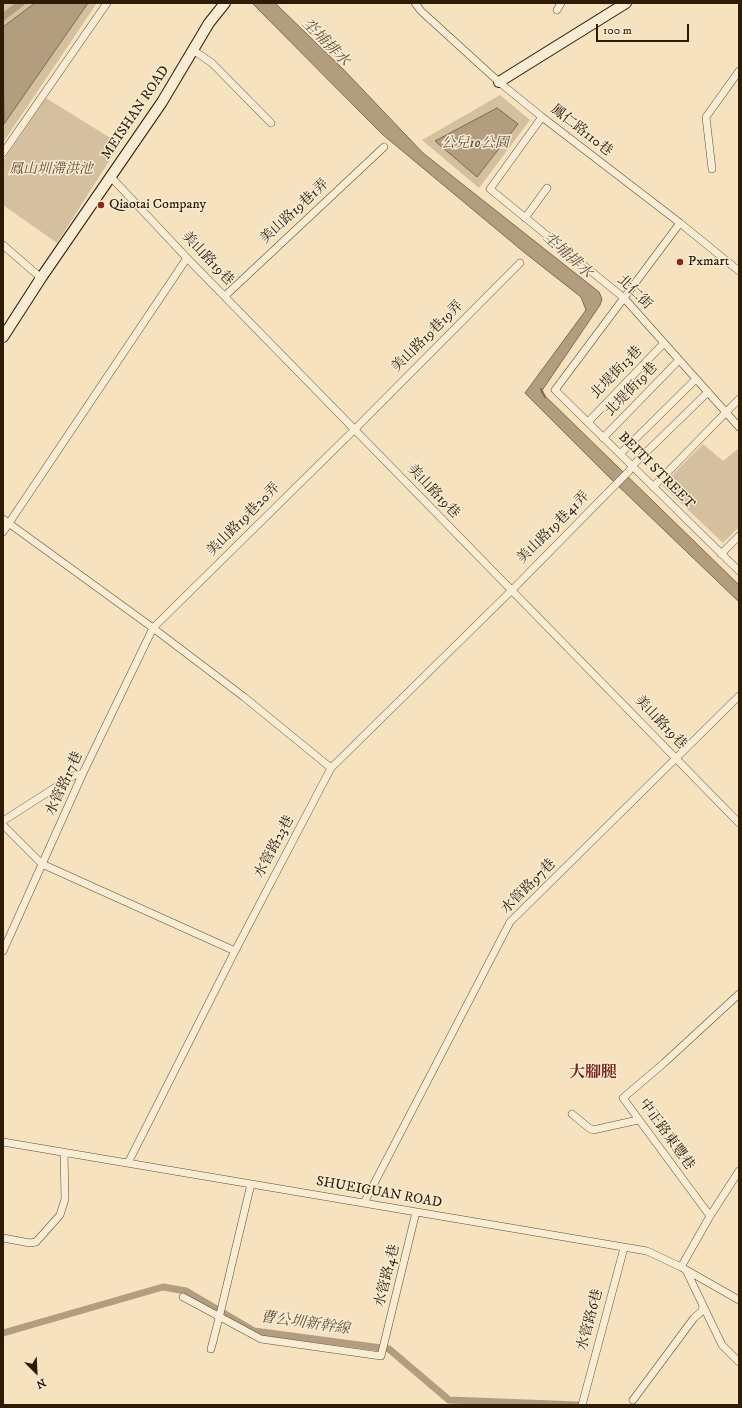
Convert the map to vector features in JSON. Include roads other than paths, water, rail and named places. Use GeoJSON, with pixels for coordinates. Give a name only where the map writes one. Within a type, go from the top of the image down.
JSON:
{"type":"FeatureCollection","features":[{"type":"Feature","properties":{"kind":"street"},"geometry":{"type":"LineString","coordinates":[[3,153],[107,3]]}},
{"type":"Feature","properties":{"kind":"street","name":"MEISHAN ROAD"},"geometry":{"type":"LineString","coordinates":[[3,338],[41,278],[162,102],[209,23],[225,3]]}},
{"type":"Feature","properties":{"kind":"street","name":"鳳仁路110巷"},"geometry":{"type":"LineString","coordinates":[[415,3],[421,11],[499,82],[680,223],[739,271]]}},
{"type":"Feature","properties":{"kind":"street"},"geometry":{"type":"LineString","coordinates":[[557,10],[561,3]]}},
{"type":"Feature","properties":{"kind":"street"},"geometry":{"type":"LineString","coordinates":[[499,82],[626,3]]}},
{"type":"Feature","properties":{"kind":"street"},"geometry":{"type":"LineString","coordinates":[[193,50],[212,63],[271,123]]}},
{"type":"Feature","properties":{"kind":"street"},"geometry":{"type":"LineString","coordinates":[[712,169],[706,117],[739,71]]}},
{"type":"Feature","properties":{"kind":"street","name":"北仁街"},"geometry":{"type":"LineString","coordinates":[[542,117],[490,189],[624,298],[739,427]]}},
{"type":"Feature","properties":{"kind":"street","name":"美山路19巷1弄"},"geometry":{"type":"LineString","coordinates":[[225,296],[384,147]]}},
{"type":"Feature","properties":{"kind":"street","name":"美山路19巷"},"geometry":{"type":"LineString","coordinates":[[110,176],[187,258],[354,430],[739,823]]}},
{"type":"Feature","properties":{"kind":"street"},"geometry":{"type":"LineString","coordinates":[[525,218],[547,188]]}},
{"type":"Feature","properties":{"kind":"street"},"geometry":{"type":"LineString","coordinates":[[624,298],[680,223]]}},
{"type":"Feature","properties":{"kind":"street"},"geometry":{"type":"LineString","coordinates":[[3,245],[41,278]]}},
{"type":"Feature","properties":{"kind":"street"},"geometry":{"type":"LineString","coordinates":[[3,532],[6,521],[187,258]]}},
{"type":"Feature","properties":{"kind":"street","name":"美山路19巷19弄"},"geometry":{"type":"LineString","coordinates":[[354,430],[520,263]]}},
{"type":"Feature","properties":{"kind":"street","name":"BEITI STREET"},"geometry":{"type":"LineString","coordinates":[[624,298],[555,390],[620,454],[631,468],[653,487],[739,571]]}},
{"type":"Feature","properties":{"kind":"street","name":"北堤街13巷"},"geometry":{"type":"LineString","coordinates":[[588,422],[664,343]]}},
{"type":"Feature","properties":{"kind":"street","name":"北堤街19巷"},"geometry":{"type":"LineString","coordinates":[[603,438],[679,360]]}},
{"type":"Feature","properties":{"kind":"street"},"geometry":{"type":"LineString","coordinates":[[620,454],[696,379]]}},
{"type":"Feature","properties":{"kind":"street","name":"美山路19巷41弄"},"geometry":{"type":"LineString","coordinates":[[512,590],[631,468],[708,392]]}},
{"type":"Feature","properties":{"kind":"street"},"geometry":{"type":"LineString","coordinates":[[653,487],[739,399]]}},
{"type":"Feature","properties":{"kind":"street","name":"美山路19巷20弄"},"geometry":{"type":"LineString","coordinates":[[153,628],[354,430]]}},
{"type":"Feature","properties":{"kind":"street"},"geometry":{"type":"LineString","coordinates":[[6,521],[153,628],[244,698],[331,768]]}},
{"type":"Feature","properties":{"kind":"street"},"geometry":{"type":"LineString","coordinates":[[721,554],[739,536]]}},
{"type":"Feature","properties":{"kind":"street","name":"水管路23巷"},"geometry":{"type":"LineString","coordinates":[[128,1163],[331,768],[512,590]]}},
{"type":"Feature","properties":{"kind":"street","name":"水管路17巷"},"geometry":{"type":"LineString","coordinates":[[3,951],[83,773],[153,628]]}},
{"type":"Feature","properties":{"kind":"street","name":"水管路97巷"},"geometry":{"type":"LineString","coordinates":[[364,1204],[510,922],[739,696]]}},
{"type":"Feature","properties":{"kind":"street"},"geometry":{"type":"LineString","coordinates":[[3,821],[73,776],[83,773]]}},
{"type":"Feature","properties":{"kind":"street"},"geometry":{"type":"LineString","coordinates":[[3,825],[42,864],[236,951]]}},
{"type":"Feature","properties":{"kind":"street","name":"中正路東豐巷"},"geometry":{"type":"LineString","coordinates":[[710,1216],[623,1098],[664,1063],[739,994]]}},
{"type":"Feature","properties":{"kind":"street"},"geometry":{"type":"LineString","coordinates":[[572,1114],[588,1128],[594,1130],[638,1120]]}},
{"type":"Feature","properties":{"kind":"street","name":"SHUEIGUAN ROAD"},"geometry":{"type":"LineString","coordinates":[[3,1142],[647,1251],[683,1268],[739,1300]]}},
{"type":"Feature","properties":{"kind":"street"},"geometry":{"type":"LineString","coordinates":[[3,1238],[30,1243],[36,1242],[60,1215],[65,1199],[64,1152]]}},
{"type":"Feature","properties":{"kind":"street"},"geometry":{"type":"LineString","coordinates":[[739,1171],[710,1216],[683,1268],[722,1345],[739,1362]]}},
{"type":"Feature","properties":{"kind":"street"},"geometry":{"type":"LineString","coordinates":[[211,1349],[251,1184]]}},
{"type":"Feature","properties":{"kind":"street","name":"水管路4巷"},"geometry":{"type":"LineString","coordinates":[[220,1316],[261,1339],[369,1354],[379,1357],[382,1355],[416,1212]]}},
{"type":"Feature","properties":{"kind":"street","name":"水管路6巷"},"geometry":{"type":"LineString","coordinates":[[583,1402],[624,1248]]}},
{"type":"Feature","properties":{"kind":"street"},"geometry":{"type":"LineString","coordinates":[[183,1297],[220,1316]]}},
{"type":"Feature","properties":{"kind":"street"},"geometry":{"type":"LineString","coordinates":[[633,1400],[694,1318],[700,1314],[703,1306]]}},
{"type":"Feature","properties":{"kind":"waterway"},"geometry":{"type":"LineString","coordinates":[[3,17],[21,3]]}},
{"type":"Feature","properties":{"kind":"waterway","name":"坔埔排水"},"geometry":{"type":"LineString","coordinates":[[541,389],[545,397]]}},
{"type":"Feature","properties":{"kind":"waterway","name":"曹公圳新幹線"},"geometry":{"type":"LineString","coordinates":[[3,1333],[163,1287],[186,1291],[254,1331],[389,1349],[449,1400],[578,1405]]}},
{"type":"Feature","properties":{"kind":"place","name":"Qiaotai Company"},"geometry":{"type":"Point","coordinates":[101,205]}},
{"type":"Feature","properties":{"kind":"place","name":"Pxmart"},"geometry":{"type":"Point","coordinates":[680,262]}},
{"type":"Feature","properties":{"kind":"district","name":"大腳腿"},"geometry":{"type":"Point","coordinates":[593,1074]}},
{"type":"Feature","properties":{"kind":"park label","name":"公兒10公園"},"geometry":{"type":"Point","coordinates":[475,144]}},
{"type":"Feature","properties":{"kind":"park label","name":"鳳山圳滯洪池"},"geometry":{"type":"Point","coordinates":[51,170]}}]}
